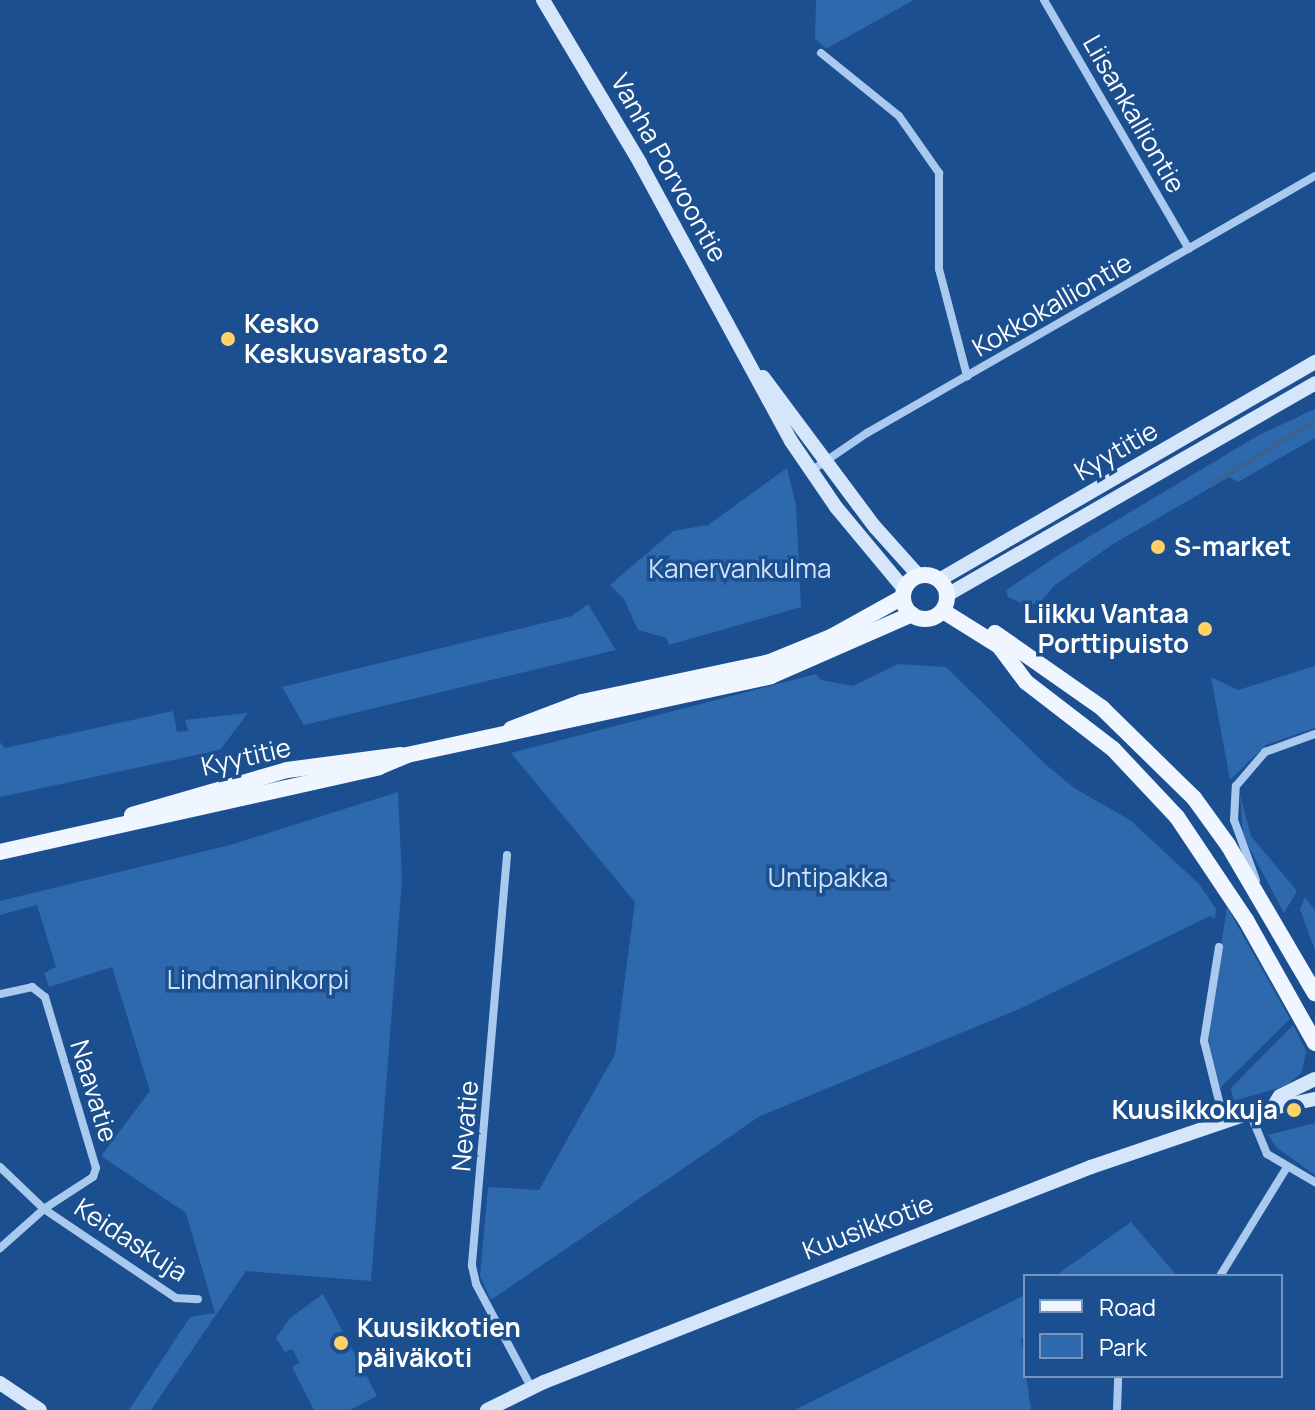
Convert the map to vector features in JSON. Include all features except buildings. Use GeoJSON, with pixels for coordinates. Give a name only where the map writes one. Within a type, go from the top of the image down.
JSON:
{"type":"FeatureCollection","features":[{"type":"Feature","properties":{"kind":"main road","name":"Vanha Porvoontie"},"geometry":{"type":"LineString","coordinates":[[543,0],[750,361],[771,408],[811,471],[904,593]]}},
{"type":"Feature","properties":{"kind":"main road","name":"Vanha Porvoontie"},"geometry":{"type":"LineString","coordinates":[[750,361],[824,461],[919,576]]}},
{"type":"Feature","properties":{"kind":"main road","name":"Kyytitie"},"geometry":{"type":"LineString","coordinates":[[0,852],[379,767],[407,755],[503,733],[771,676],[912,614],[929,619],[944,597],[1315,362]]}},
{"type":"Feature","properties":{"kind":"main road","name":"Kyytitie"},"geometry":{"type":"LineString","coordinates":[[944,597],[1315,383]]}},
{"type":"Feature","properties":{"kind":"main road","name":"Kyytitie"},"geometry":{"type":"LineString","coordinates":[[503,733],[582,702],[770,662],[831,637],[904,593],[919,576]]}},
{"type":"Feature","properties":{"kind":"main road"},"geometry":{"type":"LineString","coordinates":[[919,576],[999,646],[1026,682],[1113,749],[1177,817],[1246,920],[1315,1043]]}},
{"type":"Feature","properties":{"kind":"main road"},"geometry":{"type":"LineString","coordinates":[[904,593],[912,614]]}},
{"type":"Feature","properties":{"kind":"main road"},"geometry":{"type":"LineString","coordinates":[[944,597],[1064,681],[1143,745],[1194,798],[1267,907],[1315,993]]}},
{"type":"Feature","properties":{"kind":"main road","name":"Kuusikkotie"},"geometry":{"type":"LineString","coordinates":[[1273,1107],[1280,1096],[1315,1079]]}},
{"type":"Feature","properties":{"kind":"main road","name":"Kuusikkotie"},"geometry":{"type":"LineString","coordinates":[[487,1410],[531,1387],[906,1238],[1224,1121],[1315,1099]]}},
{"type":"Feature","properties":{"kind":"main road"},"geometry":{"type":"LineString","coordinates":[[0,1383],[40,1410]]}},
{"type":"Feature","properties":{"kind":"street","name":"Liisankalliontie"},"geometry":{"type":"LineString","coordinates":[[1044,0],[1189,249]]}},
{"type":"Feature","properties":{"kind":"street"},"geometry":{"type":"LineString","coordinates":[[821,53],[899,116],[939,173],[939,269],[967,376]]}},
{"type":"Feature","properties":{"kind":"street","name":"Kokkokalliontie"},"geometry":{"type":"LineString","coordinates":[[811,471],[967,376],[1315,176]]}},
{"type":"Feature","properties":{"kind":"street"},"geometry":{"type":"LineString","coordinates":[[1267,907],[1234,820],[1236,786],[1265,752],[1315,734]]}},
{"type":"Feature","properties":{"kind":"street","name":"Nevatie"},"geometry":{"type":"LineString","coordinates":[[507,855],[472,1266],[476,1284],[531,1387]]}},
{"type":"Feature","properties":{"kind":"street"},"geometry":{"type":"LineString","coordinates":[[1219,947],[1204,1041],[1224,1121]]}},
{"type":"Feature","properties":{"kind":"street","name":"Naavatie"},"geometry":{"type":"LineString","coordinates":[[0,994],[32,987],[45,997],[96,1168],[93,1177],[44,1209]]}},
{"type":"Feature","properties":{"kind":"street"},"geometry":{"type":"LineString","coordinates":[[1250,1113],[1267,1154],[1315,1182]]}},
{"type":"Feature","properties":{"kind":"street"},"geometry":{"type":"LineString","coordinates":[[0,1167],[44,1209],[0,1248]]}},
{"type":"Feature","properties":{"kind":"street"},"geometry":{"type":"LineString","coordinates":[[1221,1274],[1287,1167]]}},
{"type":"Feature","properties":{"kind":"street","name":"Keidaskuja"},"geometry":{"type":"LineString","coordinates":[[44,1209],[176,1298],[198,1299]]}},
{"type":"Feature","properties":{"kind":"street"},"geometry":{"type":"LineString","coordinates":[[1117,1410],[1118,1378]]}},
{"type":"Feature","properties":{"kind":"green space"},"geometry":{"type":"Polygon","coordinates":[[[816,0],[914,0],[826,49],[815,38],[816,0]]]}},
{"type":"Feature","properties":{"kind":"green space"},"geometry":{"type":"Polygon","coordinates":[[[1315,409],[1315,438],[1238,482],[1229,477],[1113,544],[1055,585],[1040,602],[1027,606],[1008,597],[1006,590],[1060,554],[1259,435],[1315,409]]]}},
{"type":"Feature","properties":{"kind":"green space","name":"Kanervankulma"},"geometry":{"type":"Polygon","coordinates":[[[787,468],[796,505],[801,607],[669,645],[666,638],[638,630],[624,599],[610,585],[673,531],[708,525],[787,468]]]}},
{"type":"Feature","properties":{"kind":"green space"},"geometry":{"type":"Polygon","coordinates":[[[588,604],[616,650],[304,725],[282,687],[572,616],[588,604]]]}},
{"type":"Feature","properties":{"kind":"green space","name":"Untipakka"},"geometry":{"type":"Polygon","coordinates":[[[898,664],[946,667],[1045,764],[1074,788],[1130,820],[1199,884],[1216,909],[1215,919],[1210,916],[1019,1009],[760,1116],[491,1300],[480,1276],[488,1187],[539,1190],[615,1054],[635,902],[511,753],[816,674],[821,680],[853,686],[898,664]]]}},
{"type":"Feature","properties":{"kind":"green space"},"geometry":{"type":"Polygon","coordinates":[[[1315,666],[1315,728],[1266,745],[1230,780],[1211,677],[1238,690],[1315,666]]]}},
{"type":"Feature","properties":{"kind":"green space"},"geometry":{"type":"Polygon","coordinates":[[[173,711],[177,732],[188,731],[185,720],[248,713],[220,750],[0,797],[0,742],[5,748],[173,711]]]}},
{"type":"Feature","properties":{"kind":"green space","name":"Lindmaninkorpi"},"geometry":{"type":"Polygon","coordinates":[[[398,792],[402,880],[371,1281],[246,1271],[151,1410],[129,1410],[190,1317],[215,1313],[186,1213],[101,1156],[150,1091],[112,967],[49,987],[44,973],[56,967],[37,905],[0,915],[0,901],[230,845],[398,792]]]}},
{"type":"Feature","properties":{"kind":"green space"},"geometry":{"type":"Polygon","coordinates":[[[1240,795],[1251,836],[1297,891],[1284,913],[1243,836],[1240,795]]]}},
{"type":"Feature","properties":{"kind":"green space"},"geometry":{"type":"Polygon","coordinates":[[[1305,897],[1315,910],[1315,951],[1300,909],[1305,897]]]}},
{"type":"Feature","properties":{"kind":"green space"},"geometry":{"type":"Polygon","coordinates":[[[1227,907],[1290,1019],[1220,1088],[1209,1046],[1210,1019],[1227,907]]]}},
{"type":"Feature","properties":{"kind":"green space"},"geometry":{"type":"Polygon","coordinates":[[[1293,1025],[1306,1051],[1302,1072],[1286,1086],[1233,1101],[1231,1088],[1293,1025]]]}},
{"type":"Feature","properties":{"kind":"green space"},"geometry":{"type":"Polygon","coordinates":[[[1315,1123],[1315,1175],[1277,1148],[1268,1135],[1315,1123]]]}},
{"type":"Feature","properties":{"kind":"green space"},"geometry":{"type":"Polygon","coordinates":[[[1131,1222],[1175,1274],[1058,1274],[1131,1222]]]}},
{"type":"Feature","properties":{"kind":"green space"},"geometry":{"type":"Polygon","coordinates":[[[323,1294],[377,1396],[350,1410],[314,1410],[292,1367],[300,1363],[292,1349],[285,1352],[276,1338],[290,1318],[323,1294]]]}},
{"type":"Feature","properties":{"kind":"green space"},"geometry":{"type":"Polygon","coordinates":[[[1023,1296],[1023,1378],[1026,1378],[1031,1410],[795,1410],[1023,1296]]]}},
{"type":"Feature","properties":{"kind":"waterway"},"geometry":{"type":"LineString","coordinates":[[1212,484],[1315,421]]}},
{"type":"Feature","properties":{"kind":"place","name":"Kesko Keskusvarasto 2"},"geometry":{"type":"Point","coordinates":[228,339]}},
{"type":"Feature","properties":{"kind":"place","name":"S-market"},"geometry":{"type":"Point","coordinates":[1158,547]}},
{"type":"Feature","properties":{"kind":"place","name":"Liikku Vantaa Porttipuisto"},"geometry":{"type":"Point","coordinates":[1205,629]}},
{"type":"Feature","properties":{"kind":"place","name":"Kuusikkokuja"},"geometry":{"type":"Point","coordinates":[1294,1110]}},
{"type":"Feature","properties":{"kind":"place","name":"Kuusikkotien päiväkoti"},"geometry":{"type":"Point","coordinates":[341,1343]}}]}
